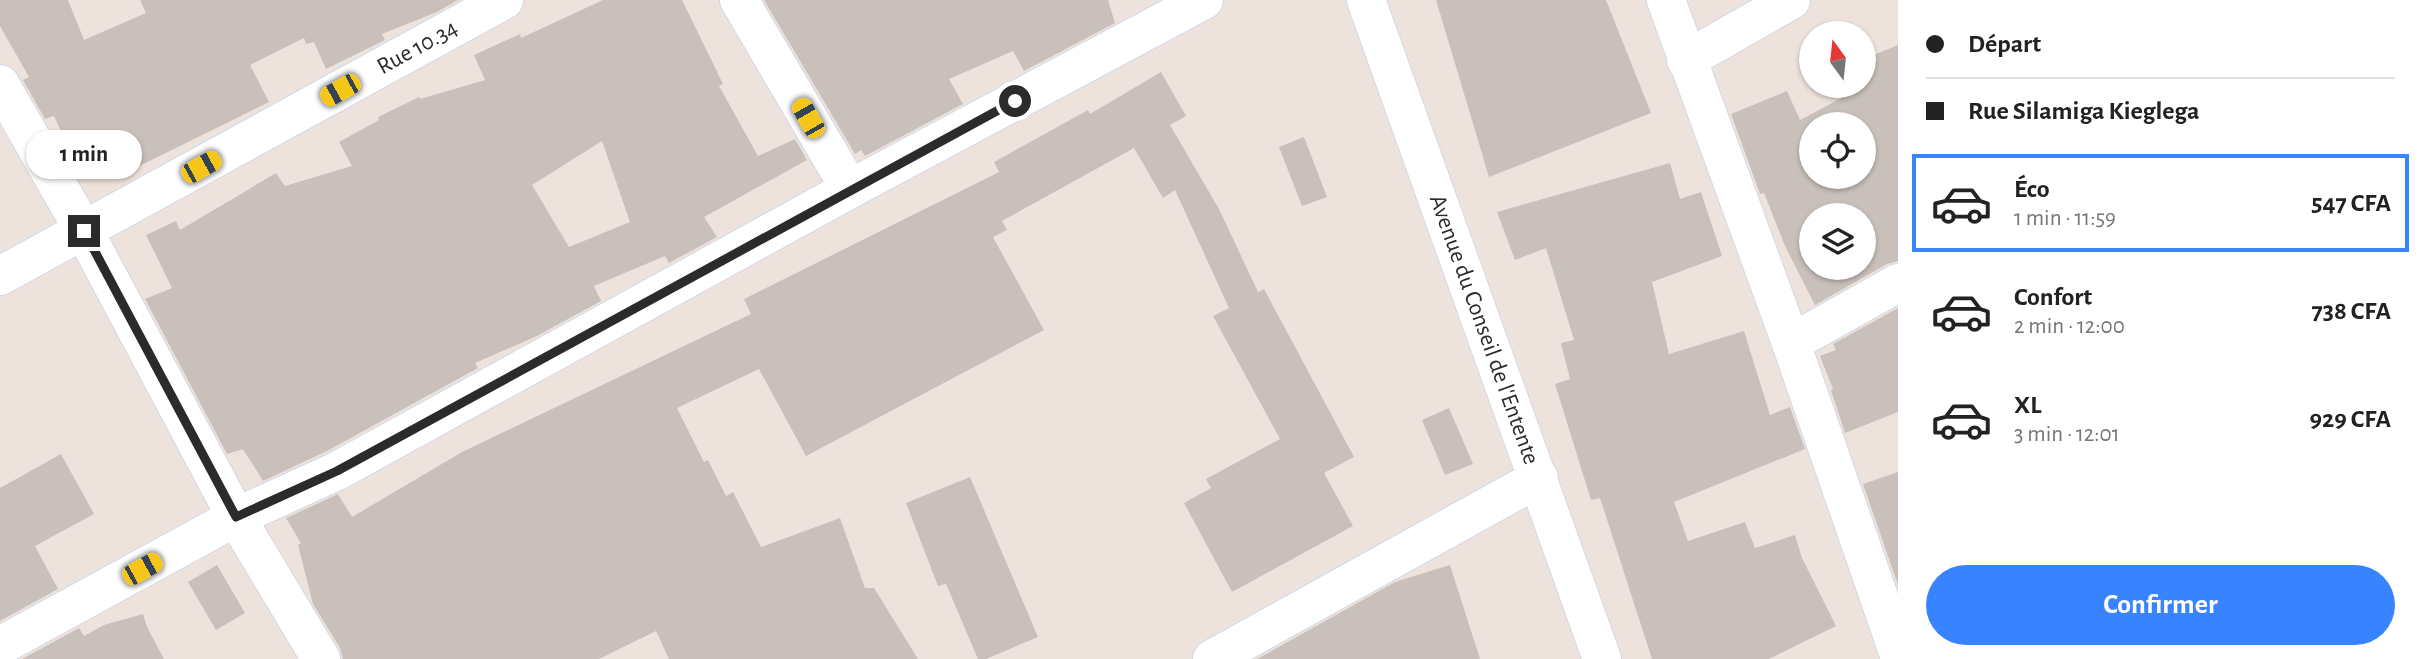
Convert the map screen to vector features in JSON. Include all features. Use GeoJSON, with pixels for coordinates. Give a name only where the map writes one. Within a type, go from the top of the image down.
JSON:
{"type":"FeatureCollection","features":[{"type":"Feature","properties":{"kind":"street","name":"Rue 10.34"},"geometry":{"type":"LineString","coordinates":[[0,276],[503,0]]}},
{"type":"Feature","properties":{"kind":"street"},"geometry":{"type":"LineString","coordinates":[[739,0],[850,189]]}},
{"type":"Feature","properties":{"kind":"street"},"geometry":{"type":"LineString","coordinates":[[0,646],[236,517],[337,471],[850,189],[1204,0]]}},
{"type":"Feature","properties":{"kind":"street","name":"Avenue du Conseil de l'Entente"},"geometry":{"type":"LineString","coordinates":[[1366,0],[1602,659]]}},
{"type":"Feature","properties":{"kind":"street"},"geometry":{"type":"LineString","coordinates":[[1666,0],[1791,343],[1898,652]]}},
{"type":"Feature","properties":{"kind":"street"},"geometry":{"type":"LineString","coordinates":[[1686,60],[1791,0]]}},
{"type":"Feature","properties":{"kind":"street"},"geometry":{"type":"LineString","coordinates":[[0,84],[84,231],[236,517],[321,659]]}},
{"type":"Feature","properties":{"kind":"street"},"geometry":{"type":"LineString","coordinates":[[1791,343],[1898,283]]}},
{"type":"Feature","properties":{"kind":"street"},"geometry":{"type":"LineString","coordinates":[[1212,659],[1539,478]]}},
{"type":"Feature","properties":{"kind":"building"},"geometry":{"type":"Polygon","coordinates":[[[0,0],[68,0],[84,40],[146,13],[140,0],[458,0],[437,12],[382,34],[385,40],[326,69],[314,42],[306,44],[304,38],[250,65],[269,102],[115,178],[108,165],[83,178],[54,116],[45,119],[23,80],[29,77],[0,26],[0,0]]]}},
{"type":"Feature","properties":{"kind":"building"},"geometry":{"type":"Polygon","coordinates":[[[603,0],[682,0],[723,84],[719,86],[758,156],[795,139],[807,160],[704,217],[717,237],[669,263],[665,256],[594,286],[601,301],[537,336],[475,363],[478,368],[327,451],[263,481],[243,449],[227,454],[145,299],[172,288],[146,235],[176,221],[180,230],[276,173],[285,186],[352,166],[339,142],[379,120],[378,117],[419,97],[420,99],[485,80],[474,55],[520,34],[521,38],[603,0]],[[602,141],[532,185],[569,247],[630,222],[602,141]]]}},
{"type":"Feature","properties":{"kind":"building"},"geometry":{"type":"Polygon","coordinates":[[[764,0],[1108,0],[1115,23],[1024,71],[1013,51],[949,79],[963,104],[865,156],[861,150],[855,154],[764,0]]]}},
{"type":"Feature","properties":{"kind":"building"},"geometry":{"type":"Polygon","coordinates":[[[1436,0],[1606,0],[1651,113],[1489,177],[1436,0]]]}},
{"type":"Feature","properties":{"kind":"building"},"geometry":{"type":"Polygon","coordinates":[[[1898,45],[1898,261],[1876,270],[1876,203],[1799,203],[1799,274],[1764,193],[1760,194],[1731,114],[1787,91],[1799,118],[1799,189],[1876,189],[1876,112],[1815,112],[1841,98],[1876,98],[1876,54],[1898,45]]]}},
{"type":"Feature","properties":{"kind":"building"},"geometry":{"type":"Polygon","coordinates":[[[1161,72],[1186,116],[1170,125],[1219,209],[1258,292],[1264,289],[1354,457],[1324,473],[1353,526],[1232,592],[1184,503],[1211,488],[1206,479],[1280,439],[1213,316],[1229,308],[1175,190],[1163,198],[1134,148],[1002,221],[1007,230],[993,237],[1044,330],[806,456],[759,369],[677,408],[704,462],[708,460],[726,496],[733,492],[761,547],[840,518],[865,588],[874,588],[918,659],[669,659],[656,631],[599,659],[343,659],[340,648],[313,604],[298,545],[301,543],[286,518],[338,494],[352,517],[462,452],[751,314],[744,299],[999,172],[994,162],[1088,110],[1090,114],[1161,72]]]}},
{"type":"Feature","properties":{"kind":"building"},"geometry":{"type":"Polygon","coordinates":[[[1304,137],[1327,197],[1302,206],[1279,147],[1304,137]]]}},
{"type":"Feature","properties":{"kind":"building"},"geometry":{"type":"Polygon","coordinates":[[[1670,163],[1680,199],[1701,192],[1722,256],[1652,282],[1669,354],[1744,331],[1770,415],[1790,407],[1805,449],[1674,502],[1688,541],[1745,522],[1755,548],[1795,535],[1802,558],[1836,626],[1769,659],[1652,659],[1600,498],[1591,500],[1555,384],[1570,379],[1561,343],[1574,340],[1546,248],[1515,260],[1497,212],[1670,163]]]}},
{"type":"Feature","properties":{"kind":"building"},"geometry":{"type":"Polygon","coordinates":[[[1802,280],[1859,280],[1815,305],[1802,280]]]}},
{"type":"Feature","properties":{"kind":"building"},"geometry":{"type":"Polygon","coordinates":[[[1898,308],[1898,412],[1845,433],[1831,390],[1833,389],[1820,356],[1836,350],[1833,344],[1898,308]]]}},
{"type":"Feature","properties":{"kind":"building"},"geometry":{"type":"Polygon","coordinates":[[[1449,408],[1473,464],[1445,475],[1422,420],[1449,408]]]}},
{"type":"Feature","properties":{"kind":"building"},"geometry":{"type":"Polygon","coordinates":[[[61,454],[94,514],[35,546],[58,589],[0,621],[0,488],[61,454]]]}},
{"type":"Feature","properties":{"kind":"building"},"geometry":{"type":"Polygon","coordinates":[[[1898,472],[1898,585],[1863,484],[1898,472]]]}},
{"type":"Feature","properties":{"kind":"building"},"geometry":{"type":"Polygon","coordinates":[[[970,477],[1038,637],[986,659],[978,659],[946,584],[938,586],[906,503],[970,477]]]}},
{"type":"Feature","properties":{"kind":"building"},"geometry":{"type":"Polygon","coordinates":[[[217,565],[245,613],[216,630],[188,582],[217,565]]]}},
{"type":"Feature","properties":{"kind":"building"},"geometry":{"type":"Polygon","coordinates":[[[1450,565],[1480,659],[1257,659],[1395,582],[1450,565]]]}},
{"type":"Feature","properties":{"kind":"building"},"geometry":{"type":"Polygon","coordinates":[[[143,614],[164,659],[22,659],[79,628],[84,636],[104,625],[143,614]]]}},
{"type":"Feature","properties":{"kind":"route"},"geometry":{"type":"LineString","coordinates":[[84,231],[236,517],[337,471],[1015,101]]}}]}
